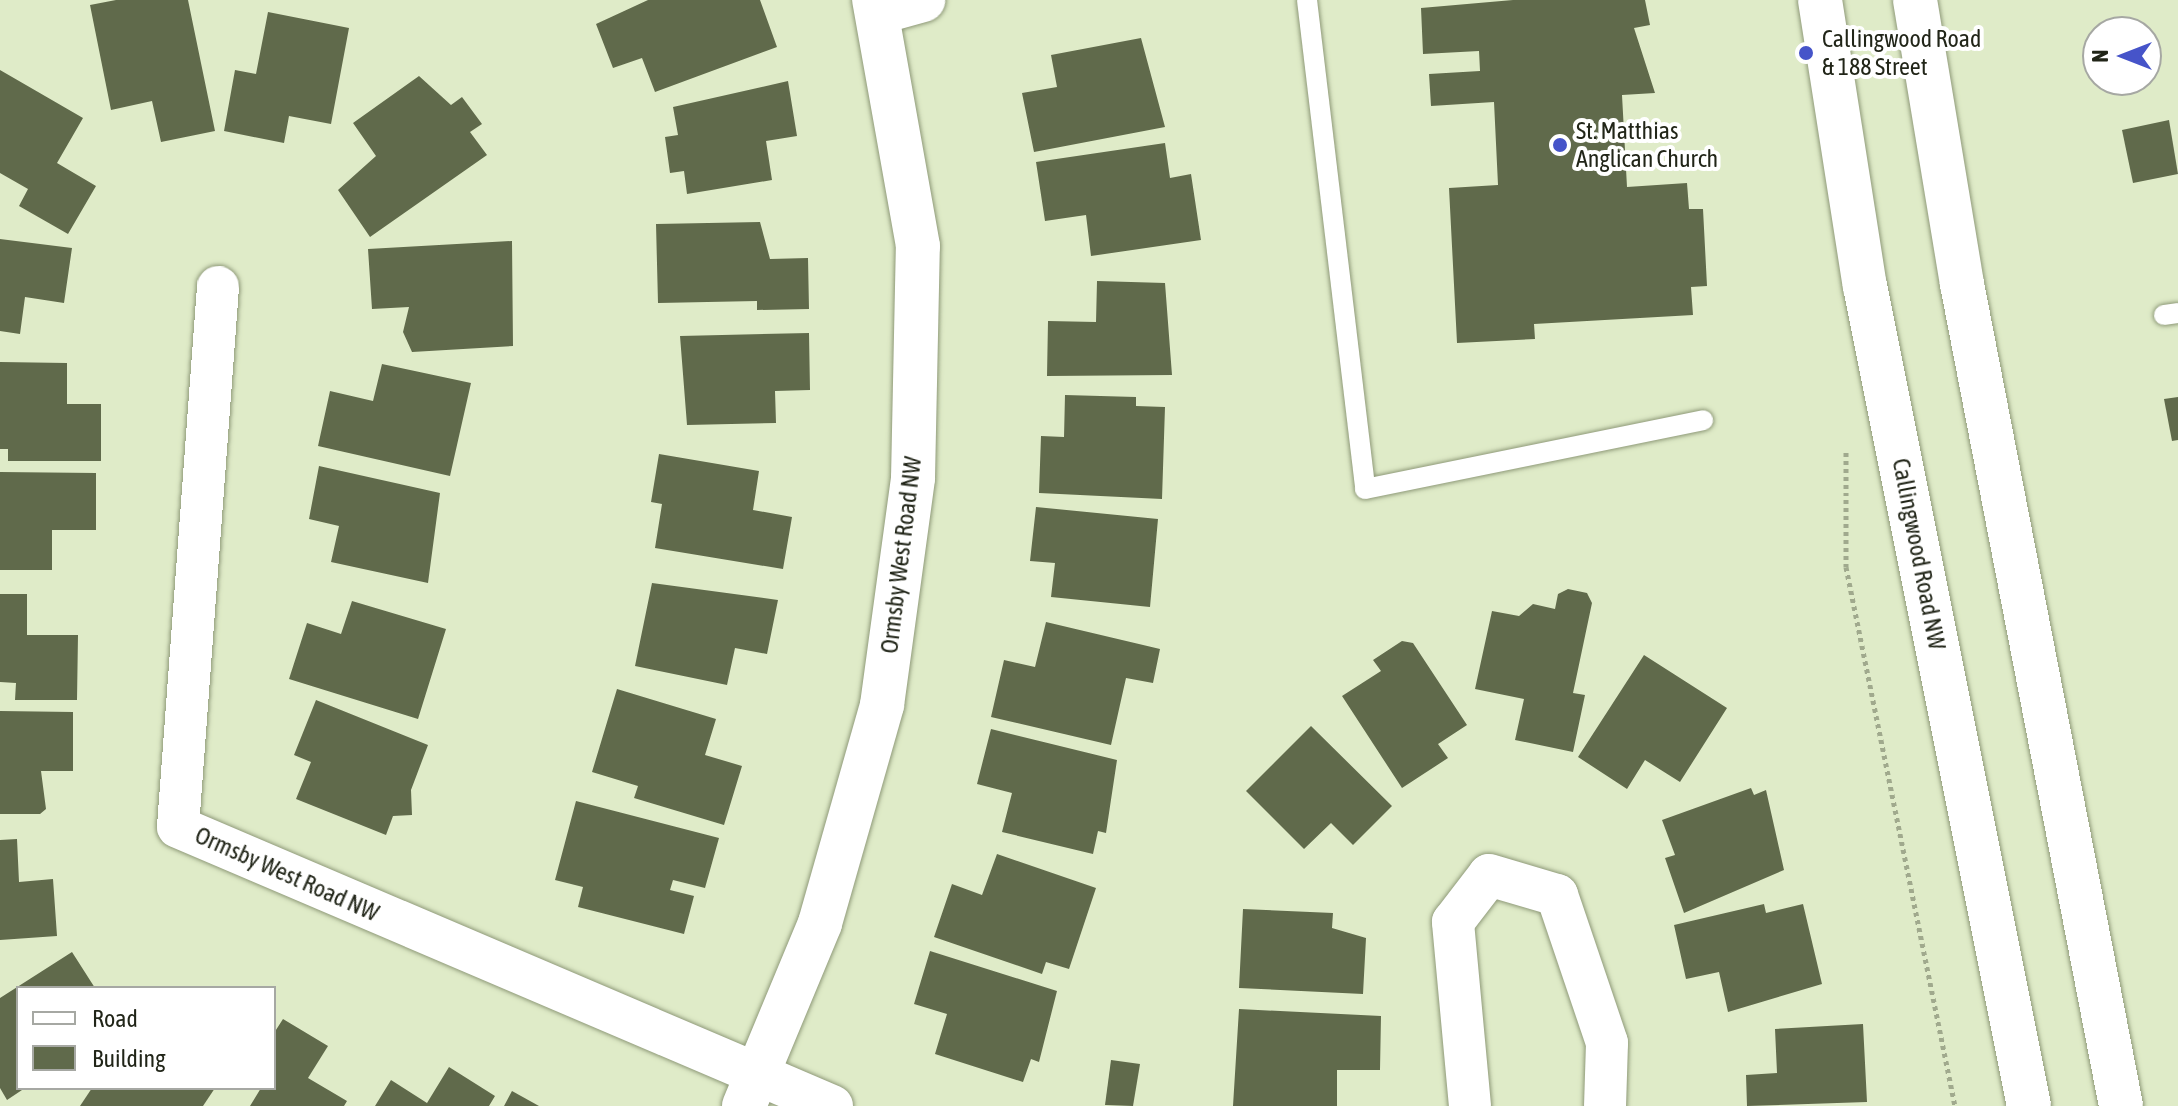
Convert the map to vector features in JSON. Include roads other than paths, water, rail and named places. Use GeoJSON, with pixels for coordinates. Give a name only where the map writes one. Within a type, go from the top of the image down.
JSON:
{"type":"FeatureCollection","features":[{"type":"Feature","properties":{"kind":"main road"},"geometry":{"type":"LineString","coordinates":[[877,6],[923,0]]}},
{"type":"Feature","properties":{"kind":"main road","name":"Callingwood Road NW"},"geometry":{"type":"LineString","coordinates":[[1820,0],[1865,286],[2029,1106]]}},
{"type":"Feature","properties":{"kind":"main road"},"geometry":{"type":"LineString","coordinates":[[1915,0],[1964,299],[2121,1106]]}},
{"type":"Feature","properties":{"kind":"main road","name":"Ormsby West Road NW"},"geometry":{"type":"LineString","coordinates":[[752,1093],[820,923],[882,705],[913,478],[918,246],[877,6]]}},
{"type":"Feature","properties":{"kind":"street","name":"Ormsby West Road NW"},"geometry":{"type":"LineString","coordinates":[[218,287],[178,827],[752,1093],[832,1106]]}},
{"type":"Feature","properties":{"kind":"street"},"geometry":{"type":"LineString","coordinates":[[1470,1106],[1453,922],[1489,875],[1557,895],[1607,1043],[1605,1106]]}},
{"type":"Feature","properties":{"kind":"lane"},"geometry":{"type":"LineString","coordinates":[[1307,0],[1365,489],[1703,420]]}},
{"type":"Feature","properties":{"kind":"place","name":"Callingwood Road & 188 Street"},"geometry":{"type":"Point","coordinates":[1806,53]}},
{"type":"Feature","properties":{"kind":"place","name":"St. Matthias Anglican Church"},"geometry":{"type":"Point","coordinates":[1560,145]}}]}
